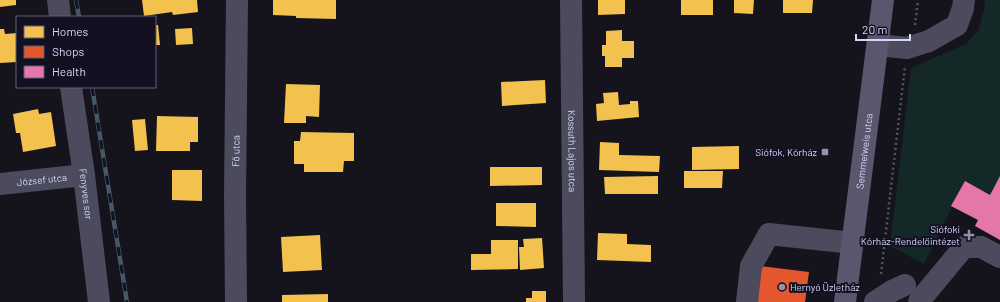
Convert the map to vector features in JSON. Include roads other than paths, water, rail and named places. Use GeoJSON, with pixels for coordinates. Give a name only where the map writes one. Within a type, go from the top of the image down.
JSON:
{"type":"FeatureCollection","features":[{"type":"Feature","properties":{"kind":"main road","name":"Semmelweis utca"},"geometry":{"type":"LineString","coordinates":[[845,302],[883,0]]}},
{"type":"Feature","properties":{"kind":"street"},"geometry":{"type":"LineString","coordinates":[[58,0],[60,16]]}},
{"type":"Feature","properties":{"kind":"street","name":"Fő utca"},"geometry":{"type":"LineString","coordinates":[[236,302],[235,196],[237,0]]}},
{"type":"Feature","properties":{"kind":"street","name":"Kossuth Lajos utca"},"geometry":{"type":"LineString","coordinates":[[571,0],[574,302]]}},
{"type":"Feature","properties":{"kind":"street"},"geometry":{"type":"LineString","coordinates":[[878,45],[907,48],[929,41],[957,25],[964,0]]}},
{"type":"Feature","properties":{"kind":"street","name":"Fenyves sor"},"geometry":{"type":"LineString","coordinates":[[70,88],[84,174],[99,302]]}},
{"type":"Feature","properties":{"kind":"street","name":"József utca"},"geometry":{"type":"LineString","coordinates":[[0,184],[84,174]]}},
{"type":"Feature","properties":{"kind":"street"},"geometry":{"type":"LineString","coordinates":[[747,302],[751,266],[769,234],[853,243]]}},
{"type":"Feature","properties":{"kind":"street"},"geometry":{"type":"LineString","coordinates":[[919,302],[964,246],[981,247],[1000,257]]}},
{"type":"Feature","properties":{"kind":"street"},"geometry":{"type":"LineString","coordinates":[[875,302],[905,285]]}},
{"type":"Feature","properties":{"kind":"railway"},"geometry":{"type":"LineString","coordinates":[[76,0],[79,16]]}},
{"type":"Feature","properties":{"kind":"railway"},"geometry":{"type":"LineString","coordinates":[[92,88],[127,302]]}},
{"type":"Feature","properties":{"kind":"place","name":"Siófok, Kórház"},"geometry":{"type":"Point","coordinates":[825,152]}},
{"type":"Feature","properties":{"kind":"place","name":"Siófoki Kórház-Rendelőintézet"},"geometry":{"type":"Point","coordinates":[969,235]}},
{"type":"Feature","properties":{"kind":"place","name":"Hernyó Üzletház"},"geometry":{"type":"Point","coordinates":[782,287]}}]}
